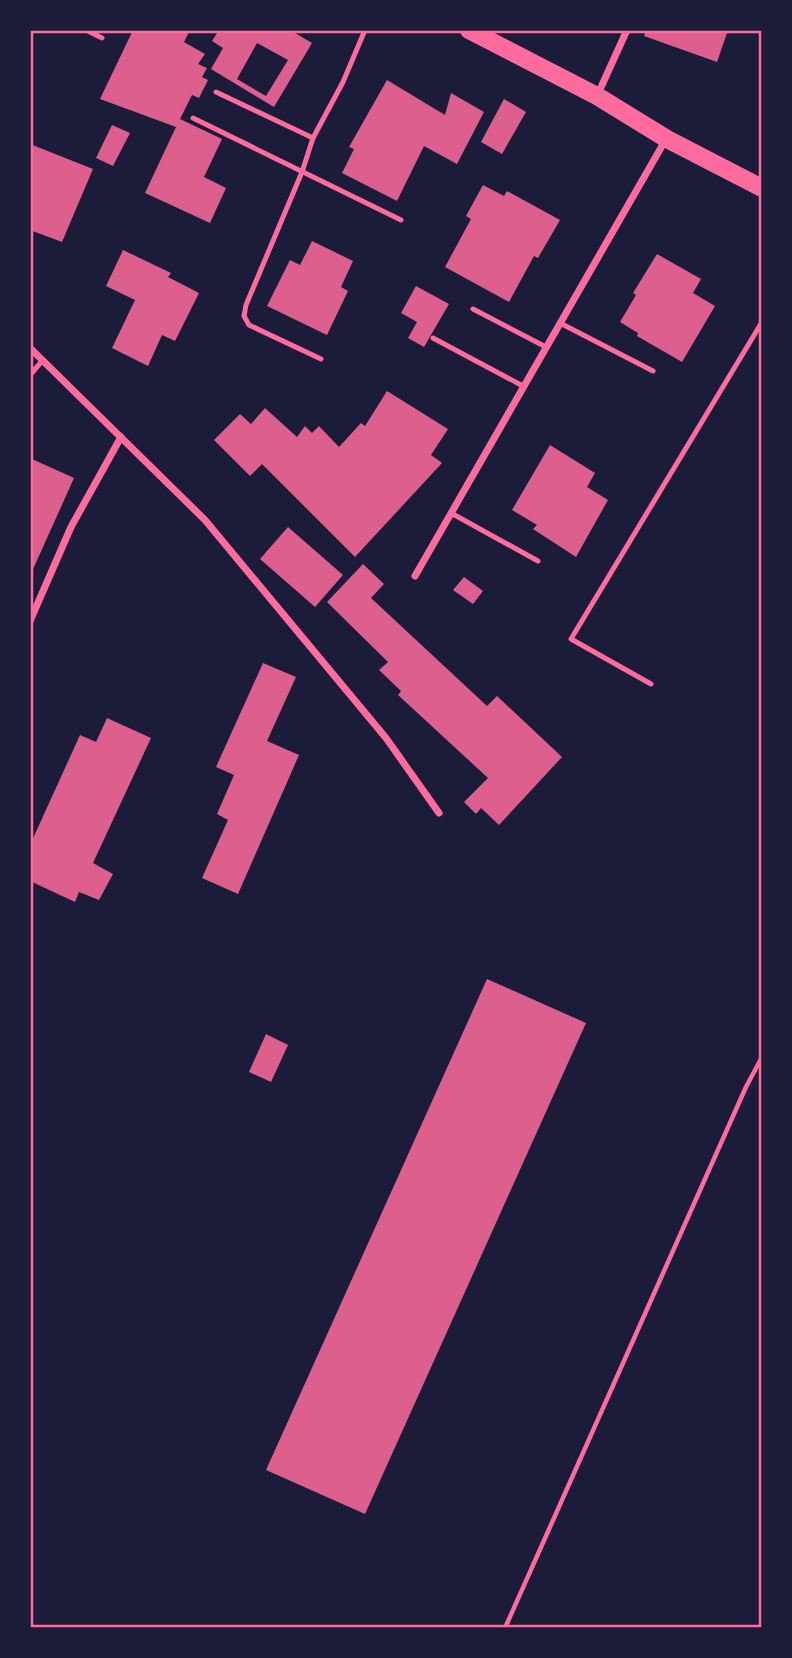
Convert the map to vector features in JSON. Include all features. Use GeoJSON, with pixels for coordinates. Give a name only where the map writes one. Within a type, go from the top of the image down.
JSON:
{"type":"FeatureCollection","features":[{"type":"Feature","properties":{"kind":"main road"},"geometry":{"type":"LineString","coordinates":[[469,30],[597,96],[667,139],[762,188]]}},
{"type":"Feature","properties":{"kind":"street"},"geometry":{"type":"LineString","coordinates":[[597,96],[627,30]]}},
{"type":"Feature","properties":{"kind":"street"},"geometry":{"type":"LineString","coordinates":[[415,576],[667,139]]}},
{"type":"Feature","properties":{"kind":"street"},"geometry":{"type":"LineString","coordinates":[[30,348],[205,520],[386,738],[439,813]]}},
{"type":"Feature","properties":{"kind":"street"},"geometry":{"type":"LineString","coordinates":[[30,621],[71,527],[121,437]]}},
{"type":"Feature","properties":{"kind":"lane"},"geometry":{"type":"LineString","coordinates":[[86,30],[102,38]]}},
{"type":"Feature","properties":{"kind":"lane"},"geometry":{"type":"LineString","coordinates":[[321,359],[248,325],[244,316],[246,305],[302,172],[313,138],[343,82],[365,30]]}},
{"type":"Feature","properties":{"kind":"lane"},"geometry":{"type":"LineString","coordinates":[[216,92],[313,138]]}},
{"type":"Feature","properties":{"kind":"lane"},"geometry":{"type":"LineString","coordinates":[[193,118],[401,220]]}},
{"type":"Feature","properties":{"kind":"lane"},"geometry":{"type":"LineString","coordinates":[[473,309],[546,347]]}},
{"type":"Feature","properties":{"kind":"lane"},"geometry":{"type":"LineString","coordinates":[[651,684],[571,639],[762,321]]}},
{"type":"Feature","properties":{"kind":"lane"},"geometry":{"type":"LineString","coordinates":[[560,323],[653,371]]}},
{"type":"Feature","properties":{"kind":"lane"},"geometry":{"type":"LineString","coordinates":[[433,338],[523,386]]}},
{"type":"Feature","properties":{"kind":"lane"},"geometry":{"type":"LineString","coordinates":[[30,375],[43,360]]}},
{"type":"Feature","properties":{"kind":"lane"},"geometry":{"type":"LineString","coordinates":[[451,513],[538,561]]}},
{"type":"Feature","properties":{"kind":"path"},"geometry":{"type":"LineString","coordinates":[[505,1628],[627,1349],[762,1057]]}},
{"type":"Feature","properties":{"kind":"building"},"geometry":{"type":"Polygon","coordinates":[[[133,30],[190,30],[184,42],[205,54],[198,64],[207,68],[202,77],[208,80],[199,98],[192,95],[180,119],[222,139],[204,177],[226,188],[210,223],[145,193],[176,127],[100,99],[133,30]]]}},
{"type":"Feature","properties":{"kind":"building"},"geometry":{"type":"Polygon","coordinates":[[[219,30],[290,30],[312,43],[274,107],[211,69],[223,48],[212,41],[219,30]],[[257,43],[237,79],[266,96],[288,60],[257,43]]]}},
{"type":"Feature","properties":{"kind":"building"},"geometry":{"type":"Polygon","coordinates":[[[646,30],[728,30],[717,62],[644,36],[646,30]]]}},
{"type":"Feature","properties":{"kind":"building"},"geometry":{"type":"Polygon","coordinates":[[[387,80],[445,115],[451,93],[484,112],[457,164],[424,146],[397,201],[342,173],[354,149],[349,147],[387,80]]]}},
{"type":"Feature","properties":{"kind":"building"},"geometry":{"type":"Polygon","coordinates":[[[504,99],[526,112],[502,154],[481,142],[504,99]]]}},
{"type":"Feature","properties":{"kind":"building"},"geometry":{"type":"Polygon","coordinates":[[[112,125],[130,133],[113,166],[96,158],[112,125]]]}},
{"type":"Feature","properties":{"kind":"building"},"geometry":{"type":"Polygon","coordinates":[[[30,144],[93,169],[62,242],[30,230],[30,144]]]}},
{"type":"Feature","properties":{"kind":"building"},"geometry":{"type":"Polygon","coordinates":[[[483,185],[504,196],[507,191],[560,220],[538,258],[534,256],[509,302],[445,267],[471,219],[466,216],[483,185]]]}},
{"type":"Feature","properties":{"kind":"building"},"geometry":{"type":"Polygon","coordinates":[[[312,241],[353,261],[341,287],[348,291],[327,335],[267,306],[290,260],[300,265],[312,241]]]}},
{"type":"Feature","properties":{"kind":"building"},"geometry":{"type":"Polygon","coordinates":[[[123,250],[171,273],[168,277],[199,293],[175,341],[162,335],[148,366],[112,348],[135,300],[106,286],[123,250]]]}},
{"type":"Feature","properties":{"kind":"building"},"geometry":{"type":"Polygon","coordinates":[[[657,254],[701,279],[693,293],[715,306],[682,362],[637,336],[638,333],[620,322],[636,295],[633,293],[657,254]]]}},
{"type":"Feature","properties":{"kind":"building"},"geometry":{"type":"Polygon","coordinates":[[[416,286],[449,304],[424,347],[408,338],[417,322],[401,313],[416,286]]]}},
{"type":"Feature","properties":{"kind":"building"},"geometry":{"type":"Polygon","coordinates":[[[387,391],[448,429],[431,455],[442,463],[355,557],[262,464],[250,476],[214,440],[240,414],[251,424],[265,408],[297,437],[305,426],[312,433],[319,426],[339,447],[361,423],[365,426],[387,391]]]}},
{"type":"Feature","properties":{"kind":"building"},"geometry":{"type":"Polygon","coordinates":[[[550,445],[595,473],[587,487],[608,500],[576,557],[533,529],[537,525],[512,510],[550,445]]]}},
{"type":"Feature","properties":{"kind":"building"},"geometry":{"type":"Polygon","coordinates":[[[32,459],[74,478],[30,576],[30,464],[32,459]]]}},
{"type":"Feature","properties":{"kind":"building"},"geometry":{"type":"Polygon","coordinates":[[[288,527],[343,575],[315,607],[260,559],[288,527]]]}},
{"type":"Feature","properties":{"kind":"building"},"geometry":{"type":"Polygon","coordinates":[[[363,564],[384,584],[371,598],[487,706],[497,696],[562,757],[499,825],[481,808],[476,814],[464,802],[488,778],[398,695],[401,691],[379,670],[388,662],[327,602],[363,564]]]}},
{"type":"Feature","properties":{"kind":"building"},"geometry":{"type":"Polygon","coordinates":[[[464,577],[483,591],[473,604],[453,590],[464,577]]]}},
{"type":"Feature","properties":{"kind":"building"},"geometry":{"type":"Polygon","coordinates":[[[263,663],[296,677],[267,741],[299,755],[238,894],[202,878],[228,820],[217,814],[234,775],[216,767],[263,663]]]}},
{"type":"Feature","properties":{"kind":"building"},"geometry":{"type":"Polygon","coordinates":[[[107,718],[151,738],[93,863],[113,874],[99,900],[79,892],[75,902],[30,881],[30,845],[80,735],[96,742],[107,718]]]}},
{"type":"Feature","properties":{"kind":"building"},"geometry":{"type":"Polygon","coordinates":[[[487,979],[586,1023],[365,1514],[266,1470],[487,979]]]}},
{"type":"Feature","properties":{"kind":"building"},"geometry":{"type":"Polygon","coordinates":[[[266,1034],[288,1045],[271,1082],[249,1072],[266,1034]]]}}]}
